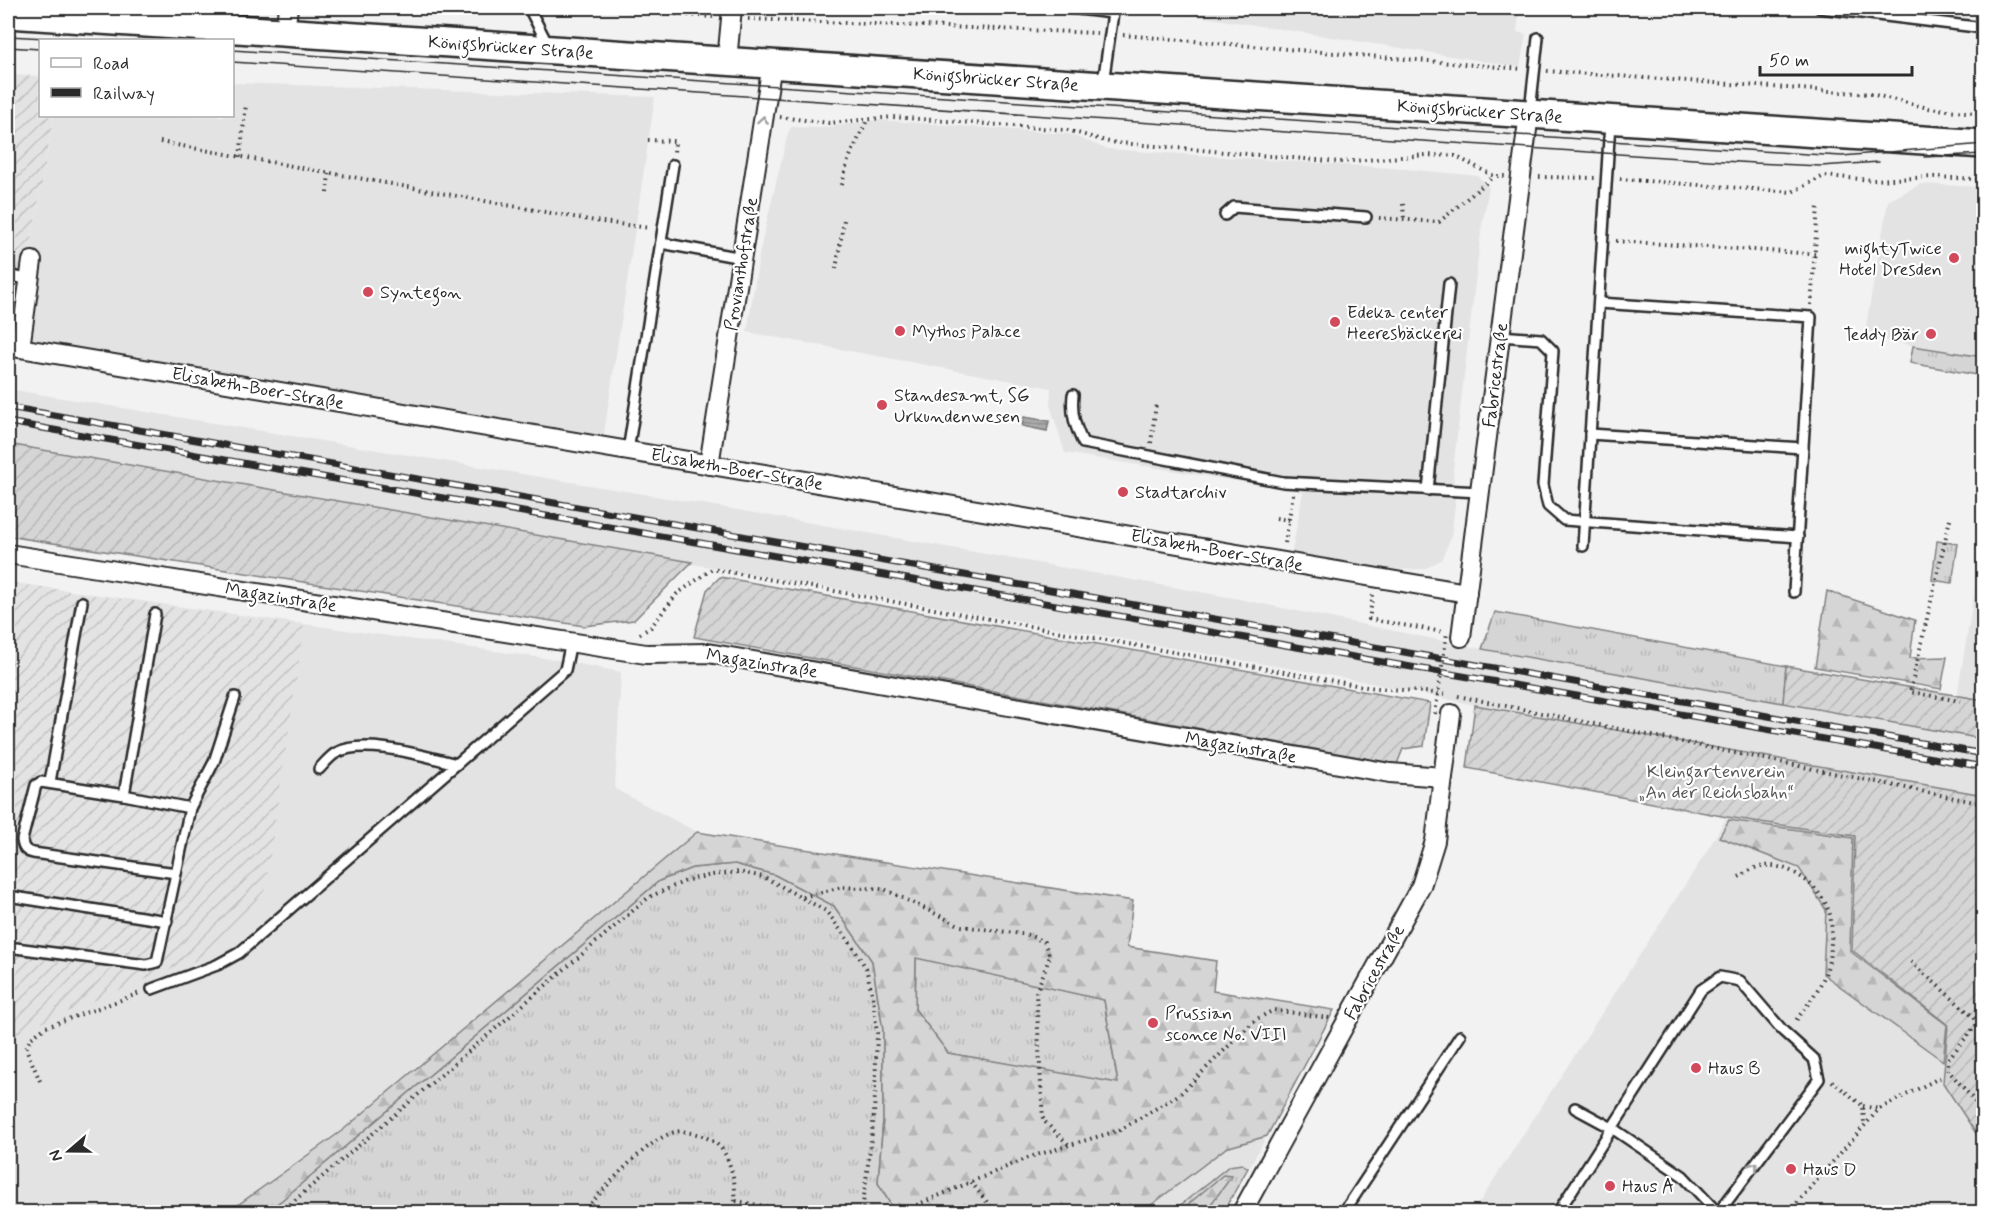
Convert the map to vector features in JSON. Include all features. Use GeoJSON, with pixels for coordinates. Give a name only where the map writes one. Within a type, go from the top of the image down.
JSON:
{"type":"FeatureCollection","features":[{"type":"Feature","properties":{"kind":"main road","name":"Königsbrücker Straße"},"geometry":{"type":"LineString","coordinates":[[8,14],[286,20],[551,49],[1983,144]]}},
{"type":"Feature","properties":{"kind":"street"},"geometry":{"type":"LineString","coordinates":[[727,61],[731,13]]}},
{"type":"Feature","properties":{"kind":"street","name":"Provianthofstraße"},"geometry":{"type":"LineString","coordinates":[[709,465],[772,64]]}},
{"type":"Feature","properties":{"kind":"street","name":"Fabricestraße"},"geometry":{"type":"LineString","coordinates":[[1454,635],[1467,593],[1529,114]]}},
{"type":"Feature","properties":{"kind":"street"},"geometry":{"type":"LineString","coordinates":[[14,347],[30,280],[32,261]]}},
{"type":"Feature","properties":{"kind":"street","name":"Elisabeth-Boer-Straße"},"geometry":{"type":"LineString","coordinates":[[14,347],[1467,593]]}},
{"type":"Feature","properties":{"kind":"street","name":"Magazinstraße"},"geometry":{"type":"LineString","coordinates":[[8,554],[646,654],[708,653],[1390,773],[1443,777]]}},
{"type":"Feature","properties":{"kind":"street","name":"Fabricestraße"},"geometry":{"type":"LineString","coordinates":[[1242,1212],[1421,886],[1435,841],[1443,777],[1443,714]]}},
{"type":"Feature","properties":{"kind":"lane"},"geometry":{"type":"LineString","coordinates":[[529,8],[551,49]]}},
{"type":"Feature","properties":{"kind":"lane"},"geometry":{"type":"LineString","coordinates":[[1070,8],[1114,10],[1102,86]]}},
{"type":"Feature","properties":{"kind":"lane"},"geometry":{"type":"LineString","coordinates":[[1820,8],[1983,28]]}},
{"type":"Feature","properties":{"kind":"lane"},"geometry":{"type":"LineString","coordinates":[[1529,114],[1538,38]]}},
{"type":"Feature","properties":{"kind":"lane"},"geometry":{"type":"LineString","coordinates":[[1583,546],[1611,119]]}},
{"type":"Feature","properties":{"kind":"lane"},"geometry":{"type":"LineString","coordinates":[[628,451],[673,165]]}},
{"type":"Feature","properties":{"kind":"lane"},"geometry":{"type":"LineString","coordinates":[[1225,215],[1234,207],[1366,217]]}},
{"type":"Feature","properties":{"kind":"lane"},"geometry":{"type":"LineString","coordinates":[[661,243],[742,258]]}},
{"type":"Feature","properties":{"kind":"lane"},"geometry":{"type":"LineString","coordinates":[[8,275],[30,280]]}},
{"type":"Feature","properties":{"kind":"lane"},"geometry":{"type":"LineString","coordinates":[[1428,490],[1449,284]]}},
{"type":"Feature","properties":{"kind":"lane"},"geometry":{"type":"LineString","coordinates":[[1599,303],[1811,317],[1794,592]]}},
{"type":"Feature","properties":{"kind":"lane"},"geometry":{"type":"LineString","coordinates":[[1500,336],[1541,339],[1552,351],[1543,485],[1548,506],[1564,520],[1798,537]]}},
{"type":"Feature","properties":{"kind":"lane"},"geometry":{"type":"LineString","coordinates":[[1073,395],[1071,409],[1074,425],[1083,443],[1295,483],[1480,492]]}},
{"type":"Feature","properties":{"kind":"lane"},"geometry":{"type":"LineString","coordinates":[[1590,434],[1803,448]]}},
{"type":"Feature","properties":{"kind":"lane"},"geometry":{"type":"LineString","coordinates":[[50,782],[82,602]]}},
{"type":"Feature","properties":{"kind":"lane"},"geometry":{"type":"LineString","coordinates":[[124,795],[155,614]]}},
{"type":"Feature","properties":{"kind":"lane"},"geometry":{"type":"LineString","coordinates":[[152,989],[217,965],[239,953],[565,670],[571,642]]}},
{"type":"Feature","properties":{"kind":"lane"},"geometry":{"type":"LineString","coordinates":[[8,947],[146,965],[158,962],[190,808],[214,762],[235,697]]}},
{"type":"Feature","properties":{"kind":"lane"},"geometry":{"type":"LineString","coordinates":[[319,769],[336,753],[355,748],[387,748],[456,764]]}},
{"type":"Feature","properties":{"kind":"lane"},"geometry":{"type":"LineString","coordinates":[[176,873],[26,851],[22,840],[36,785],[41,782],[190,808]]}},
{"type":"Feature","properties":{"kind":"lane"},"geometry":{"type":"LineString","coordinates":[[8,896],[167,921]]}},
{"type":"Feature","properties":{"kind":"lane"},"geometry":{"type":"LineString","coordinates":[[1558,1212],[1612,1128],[1701,990],[1720,977],[1740,981],[1785,1032],[1814,1059],[1819,1079],[1718,1212],[1683,1176],[1612,1128],[1575,1108]]}},
{"type":"Feature","properties":{"kind":"lane"},"geometry":{"type":"LineString","coordinates":[[1344,1212],[1460,1036]]}},
{"type":"Feature","properties":{"kind":"path"},"geometry":{"type":"LineString","coordinates":[[598,8],[1110,33],[1535,70],[1871,94],[1928,108],[1983,114]]}},
{"type":"Feature","properties":{"kind":"path"},"geometry":{"type":"LineString","coordinates":[[240,157],[246,104]]}},
{"type":"Feature","properties":{"kind":"path"},"geometry":{"type":"LineString","coordinates":[[764,115],[829,123],[893,117],[1067,130],[1109,142],[1340,162],[1426,155],[1455,156],[1494,176],[1607,178],[1792,192],[1824,176],[1873,180],[1935,177],[1977,179]]}},
{"type":"Feature","properties":{"kind":"path"},"geometry":{"type":"LineString","coordinates":[[842,185],[846,163],[867,119]]}},
{"type":"Feature","properties":{"kind":"path"},"geometry":{"type":"LineString","coordinates":[[648,140],[675,141],[673,165]]}},
{"type":"Feature","properties":{"kind":"path"},"geometry":{"type":"LineString","coordinates":[[160,142],[595,221],[635,226]]}},
{"type":"Feature","properties":{"kind":"path"},"geometry":{"type":"LineString","coordinates":[[327,193],[329,173]]}},
{"type":"Feature","properties":{"kind":"path"},"geometry":{"type":"LineString","coordinates":[[1366,217],[1439,222],[1494,176]]}},
{"type":"Feature","properties":{"kind":"path"},"geometry":{"type":"LineString","coordinates":[[1403,204],[1404,219]]}},
{"type":"Feature","properties":{"kind":"path"},"geometry":{"type":"LineString","coordinates":[[1811,317],[1818,206]]}},
{"type":"Feature","properties":{"kind":"path"},"geometry":{"type":"LineString","coordinates":[[836,269],[844,220]]}},
{"type":"Feature","properties":{"kind":"path"},"geometry":{"type":"LineString","coordinates":[[1604,240],[1815,254]]}},
{"type":"Feature","properties":{"kind":"path"},"geometry":{"type":"LineString","coordinates":[[1149,456],[1156,404]]}},
{"type":"Feature","properties":{"kind":"path"},"geometry":{"type":"LineString","coordinates":[[1282,562],[1295,483]]}},
{"type":"Feature","properties":{"kind":"path"},"geometry":{"type":"LineString","coordinates":[[1276,518],[1289,520]]}},
{"type":"Feature","properties":{"kind":"path"},"geometry":{"type":"LineString","coordinates":[[1950,519],[1910,692],[1960,701]]}},
{"type":"Feature","properties":{"kind":"path"},"geometry":{"type":"LineString","coordinates":[[618,650],[651,627],[677,594],[712,569],[1367,687],[1432,692],[1478,700],[1983,804]]}},
{"type":"Feature","properties":{"kind":"path"},"geometry":{"type":"LineString","coordinates":[[1376,578],[1368,619],[1454,635],[1443,714]]}},
{"type":"Feature","properties":{"kind":"path"},"geometry":{"type":"LineString","coordinates":[[1739,877],[1757,867],[1771,865],[1801,876],[1813,887],[1828,910],[1831,934],[1829,961],[1823,981],[1785,1032]]}},
{"type":"Feature","properties":{"kind":"path"},"geometry":{"type":"LineString","coordinates":[[281,1212],[649,897],[688,880],[739,872],[764,877],[826,911],[866,968],[873,998],[877,1033],[874,1116],[862,1212]]}},
{"type":"Feature","properties":{"kind":"path"},"geometry":{"type":"LineString","coordinates":[[801,897],[842,887],[884,889],[961,926],[1029,935],[1044,942],[1050,956],[1036,993],[1043,1120],[1068,1144]]}},
{"type":"Feature","properties":{"kind":"path"},"geometry":{"type":"LineString","coordinates":[[1911,962],[1979,1022]]}},
{"type":"Feature","properties":{"kind":"path"},"geometry":{"type":"LineString","coordinates":[[39,1081],[26,1049],[31,1038],[46,1028],[152,989]]}},
{"type":"Feature","properties":{"kind":"path"},"geometry":{"type":"LineString","coordinates":[[900,1212],[1030,1157],[1120,1130],[1180,1094],[1255,1020],[1274,1010],[1348,1019]]}},
{"type":"Feature","properties":{"kind":"path"},"geometry":{"type":"LineString","coordinates":[[1983,1016],[1948,1059],[1948,1070],[1983,1112]]}},
{"type":"Feature","properties":{"kind":"path"},"geometry":{"type":"LineString","coordinates":[[1789,1212],[1879,1109],[1941,1077]]}},
{"type":"Feature","properties":{"kind":"path"},"geometry":{"type":"LineString","coordinates":[[1819,1079],[1831,1081],[1863,1106],[1879,1109]]}},
{"type":"Feature","properties":{"kind":"path"},"geometry":{"type":"LineString","coordinates":[[1863,1106],[1864,1126]]}},
{"type":"Feature","properties":{"kind":"path"},"geometry":{"type":"LineString","coordinates":[[583,1212],[638,1155],[664,1136],[681,1131],[706,1137],[723,1150],[732,1168],[736,1200],[732,1212]]}},
{"type":"Feature","properties":{"kind":"path"},"geometry":{"type":"LineString","coordinates":[[971,1182],[990,1206],[991,1212]]}},
{"type":"Feature","properties":{"kind":"path"},"geometry":{"type":"LineString","coordinates":[[736,1200],[798,1212]]}},
{"type":"Feature","properties":{"kind":"shaded area"},"geometry":{"type":"Polygon","coordinates":[[[1147,8],[1520,8],[1517,32],[1526,34],[1520,67],[1147,8]]]}},
{"type":"Feature","properties":{"kind":"shaded area"},"geometry":{"type":"Polygon","coordinates":[[[8,75],[39,76],[39,117],[54,117],[12,347],[8,346],[8,75]]]}},
{"type":"Feature","properties":{"kind":"shaded area"},"geometry":{"type":"Polygon","coordinates":[[[234,83],[655,97],[602,447],[12,347],[54,117],[234,117],[234,83]]]}},
{"type":"Feature","properties":{"kind":"shaded area"},"geometry":{"type":"Polygon","coordinates":[[[879,120],[1069,134],[1107,149],[1407,169],[1478,176],[1489,187],[1481,232],[1453,470],[1455,505],[1451,537],[1441,560],[1424,569],[1387,570],[1291,557],[1303,492],[1065,453],[1050,405],[1051,388],[747,332],[760,250],[791,127],[821,128],[879,120]]]}},
{"type":"Feature","properties":{"kind":"shaded area"},"geometry":{"type":"Polygon","coordinates":[[[1921,184],[1983,187],[1983,357],[1864,337],[1888,201],[1921,184]]]}},
{"type":"Feature","properties":{"kind":"shaded area"},"geometry":{"type":"Polygon","coordinates":[[[8,389],[698,503],[1234,598],[1482,649],[1983,739],[1983,795],[1475,705],[1361,681],[8,444],[8,389]]]}},
{"type":"Feature","properties":{"kind":"shaded area"},"geometry":{"type":"Polygon","coordinates":[[[1024,417],[1049,421],[1047,431],[1022,426],[1024,417]]]}},
{"type":"Feature","properties":{"kind":"shaded area"},"geometry":{"type":"Polygon","coordinates":[[[1983,539],[1983,700],[1957,696],[1983,539]]]}},
{"type":"Feature","properties":{"kind":"shaded area"},"geometry":{"type":"Polygon","coordinates":[[[8,582],[558,660],[621,672],[615,789],[697,832],[343,1130],[228,1212],[8,1212],[8,582]]]}},
{"type":"Feature","properties":{"kind":"shaded area"},"geometry":{"type":"Polygon","coordinates":[[[8,582],[304,627],[265,890],[212,955],[173,968],[21,1031],[8,1044],[8,582]]]}},
{"type":"Feature","properties":{"kind":"shaded area"},"geometry":{"type":"Polygon","coordinates":[[[1727,817],[1855,836],[1852,950],[1949,1025],[1943,1083],[1983,1144],[1983,1212],[1473,1212],[1727,817]]]}},
{"type":"Feature","properties":{"kind":"shaded area"},"geometry":{"type":"Polygon","coordinates":[[[1267,1136],[1224,1212],[1142,1212],[1226,1148],[1267,1136]]]}},
{"type":"Feature","properties":{"kind":"green space"},"geometry":{"type":"Polygon","coordinates":[[[1913,346],[1983,357],[1983,376],[1910,363],[1913,346]]]}},
{"type":"Feature","properties":{"kind":"green space"},"geometry":{"type":"Polygon","coordinates":[[[8,444],[692,562],[634,620],[584,626],[8,536],[8,444]]]}},
{"type":"Feature","properties":{"kind":"green space"},"geometry":{"type":"Polygon","coordinates":[[[1937,541],[1958,544],[1952,583],[1932,580],[1937,541]]]}},
{"type":"Feature","properties":{"kind":"green space"},"geometry":{"type":"Polygon","coordinates":[[[720,577],[1430,703],[1424,746],[1403,749],[1397,764],[694,637],[707,590],[720,577]]]}},
{"type":"Feature","properties":{"kind":"green space"},"geometry":{"type":"Polygon","coordinates":[[[1827,591],[1915,620],[1910,658],[1947,657],[1941,689],[1815,667],[1827,591]]]}},
{"type":"Feature","properties":{"kind":"green space"},"geometry":{"type":"Polygon","coordinates":[[[1495,612],[1786,666],[1783,703],[1482,649],[1495,612]]]}},
{"type":"Feature","properties":{"kind":"green space"},"geometry":{"type":"Polygon","coordinates":[[[1786,666],[1983,700],[1983,739],[1783,703],[1786,666]]]}},
{"type":"Feature","properties":{"kind":"green space","name":"Kleingartenverein „An der Reichsbahn“"},"geometry":{"type":"Polygon","coordinates":[[[1475,705],[1983,795],[1983,1144],[1943,1083],[1948,1025],[1852,950],[1855,836],[1727,817],[1467,768],[1475,705]]]}},
{"type":"Feature","properties":{"kind":"green space"},"geometry":{"type":"Polygon","coordinates":[[[1729,820],[1853,838],[1850,951],[1947,1025],[1943,1061],[1823,974],[1826,910],[1799,868],[1719,837],[1729,820]]]}},
{"type":"Feature","properties":{"kind":"green space"},"geometry":{"type":"Polygon","coordinates":[[[697,832],[1133,901],[1127,947],[1216,961],[1213,991],[1334,1010],[1267,1136],[1226,1148],[1142,1212],[895,1212],[878,1183],[883,1120],[883,1030],[872,961],[834,906],[775,875],[735,864],[692,868],[659,881],[282,1200],[265,1212],[228,1212],[343,1130],[697,832]],[[916,958],[915,1009],[948,1053],[1118,1083],[1104,1000],[916,958]]]}},
{"type":"Feature","properties":{"kind":"green space"},"geometry":{"type":"Polygon","coordinates":[[[735,864],[775,875],[834,906],[872,961],[883,1030],[883,1120],[878,1183],[895,1212],[265,1212],[659,881],[692,868],[735,864]]]}},
{"type":"Feature","properties":{"kind":"green space"},"geometry":{"type":"Polygon","coordinates":[[[916,957],[1104,1000],[1118,1084],[948,1053],[915,1009],[916,957]]]}},
{"type":"Feature","properties":{"kind":"green space"},"geometry":{"type":"Polygon","coordinates":[[[1242,1164],[1248,1168],[1223,1212],[1172,1212],[1229,1166],[1242,1164]]]}},
{"type":"Feature","properties":{"kind":"green space"},"geometry":{"type":"Polygon","coordinates":[[[1223,1175],[1232,1176],[1205,1212],[1179,1212],[1223,1175]]]}},
{"type":"Feature","properties":{"kind":"tram line"},"geometry":{"type":"LineString","coordinates":[[8,36],[65,39]]}},
{"type":"Feature","properties":{"kind":"tram line"},"geometry":{"type":"LineString","coordinates":[[8,47],[39,49]]}},
{"type":"Feature","properties":{"kind":"tram line"},"geometry":{"type":"LineString","coordinates":[[234,50],[1842,156],[1984,144]]}},
{"type":"Feature","properties":{"kind":"tram line"},"geometry":{"type":"LineString","coordinates":[[234,62],[1754,163],[1821,166],[1879,162]]}},
{"type":"Feature","properties":{"kind":"tram line"},"geometry":{"type":"LineString","coordinates":[[1924,157],[1984,154]]}},
{"type":"Feature","properties":{"kind":"railway"},"geometry":{"type":"LineString","coordinates":[[8,407],[1984,754]]}},
{"type":"Feature","properties":{"kind":"railway"},"geometry":{"type":"LineString","coordinates":[[8,422],[1984,767]]}},
{"type":"Feature","properties":{"kind":"place","name":"mightyTwice Hotel Dresden"},"geometry":{"type":"Point","coordinates":[1954,258]}},
{"type":"Feature","properties":{"kind":"place","name":"Syntegon"},"geometry":{"type":"Point","coordinates":[368,292]}},
{"type":"Feature","properties":{"kind":"place","name":"Edeka center Heeresbäckerei"},"geometry":{"type":"Point","coordinates":[1335,322]}},
{"type":"Feature","properties":{"kind":"place","name":"Mythos Palace"},"geometry":{"type":"Point","coordinates":[900,331]}},
{"type":"Feature","properties":{"kind":"place","name":"Teddy Bär"},"geometry":{"type":"Point","coordinates":[1931,334]}},
{"type":"Feature","properties":{"kind":"place","name":"Standesamt, SG Urkundenwesen"},"geometry":{"type":"Point","coordinates":[882,405]}},
{"type":"Feature","properties":{"kind":"place","name":"Stadtarchiv"},"geometry":{"type":"Point","coordinates":[1123,492]}},
{"type":"Feature","properties":{"kind":"place","name":"Prussian sconce No. VIII"},"geometry":{"type":"Point","coordinates":[1153,1023]}},
{"type":"Feature","properties":{"kind":"place","name":"Haus B"},"geometry":{"type":"Point","coordinates":[1696,1068]}},
{"type":"Feature","properties":{"kind":"place","name":"Haus D"},"geometry":{"type":"Point","coordinates":[1791,1169]}},
{"type":"Feature","properties":{"kind":"place","name":"Haus A"},"geometry":{"type":"Point","coordinates":[1610,1186]}}]}
